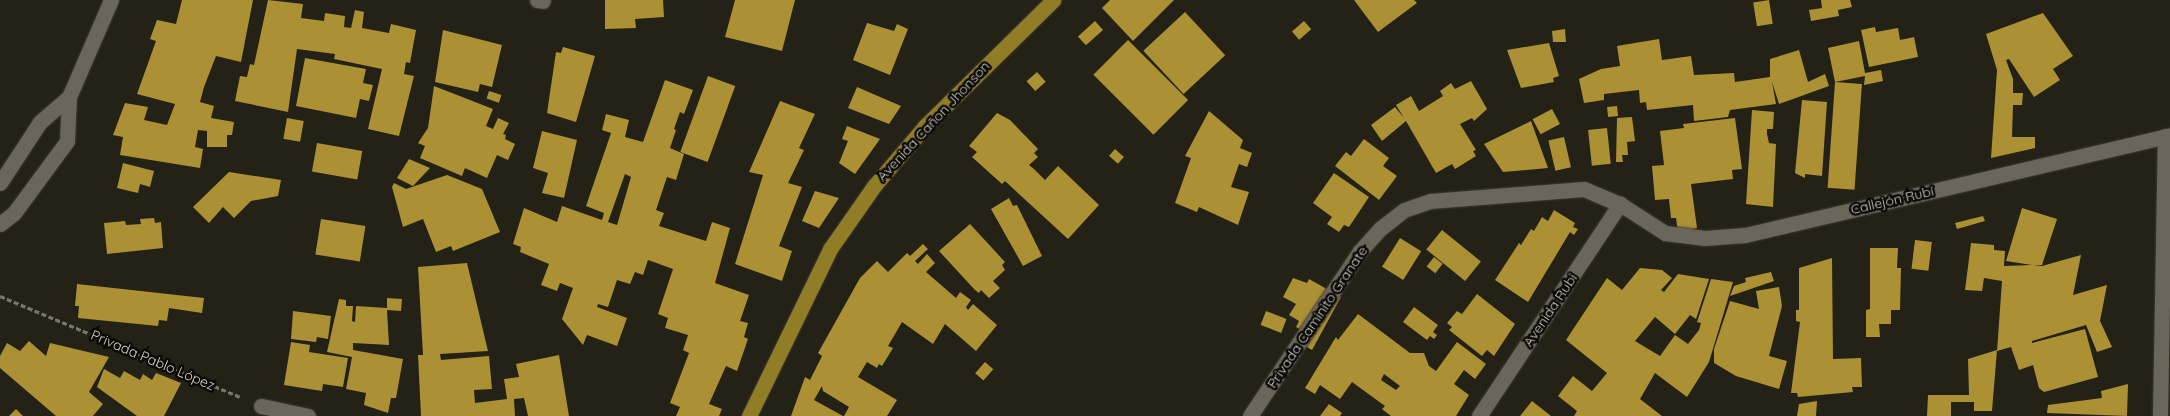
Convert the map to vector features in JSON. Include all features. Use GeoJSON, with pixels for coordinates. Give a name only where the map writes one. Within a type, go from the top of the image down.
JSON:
{"type":"FeatureCollection","features":[{"type":"Feature","properties":{"kind":"main road","name":"Avenida Cañon Jhonson"},"geometry":{"type":"LineString","coordinates":[[749,416],[830,249],[874,186],[925,126],[1053,0]]}},
{"type":"Feature","properties":{"kind":"street"},"geometry":{"type":"LineString","coordinates":[[0,224],[14,213],[67,141],[69,98],[111,0]]}},
{"type":"Feature","properties":{"kind":"street"},"geometry":{"type":"LineString","coordinates":[[0,183],[40,122],[69,98]]}},
{"type":"Feature","properties":{"kind":"street"},"geometry":{"type":"LineString","coordinates":[[2160,416],[2167,136]]}},
{"type":"Feature","properties":{"kind":"street","name":"Callejón Rubí"},"geometry":{"type":"LineString","coordinates":[[1620,204],[1665,233],[1706,238],[1745,235],[2167,136]]}},
{"type":"Feature","properties":{"kind":"street","name":"Privada Caminito Granate"},"geometry":{"type":"LineString","coordinates":[[1250,416],[1360,251],[1381,228],[1404,210],[1430,201],[1572,188],[1584,189],[1620,204]]}},
{"type":"Feature","properties":{"kind":"street","name":"Avenida Rubi"},"geometry":{"type":"LineString","coordinates":[[1479,416],[1620,204]]}},
{"type":"Feature","properties":{"kind":"street"},"geometry":{"type":"LineString","coordinates":[[261,406],[308,416]]}},
{"type":"Feature","properties":{"kind":"path","name":"Privada Pablo López"},"geometry":{"type":"LineString","coordinates":[[0,296],[261,406]]}},
{"type":"Feature","properties":{"kind":"building"},"geometry":{"type":"Polygon","coordinates":[[[182,0],[253,0],[241,62],[216,56],[200,102],[214,106],[211,118],[234,122],[232,135],[227,135],[227,147],[207,147],[207,131],[198,130],[195,147],[203,149],[200,168],[120,155],[123,137],[113,135],[125,103],[148,107],[144,120],[167,125],[175,104],[137,94],[156,41],[150,39],[157,20],[176,24],[182,0]]]}},
{"type":"Feature","properties":{"kind":"building"},"geometry":{"type":"Polygon","coordinates":[[[268,0],[303,4],[301,18],[324,21],[325,13],[345,16],[344,27],[351,28],[355,10],[364,12],[362,28],[389,33],[391,24],[416,30],[410,63],[406,62],[404,74],[414,76],[399,136],[368,129],[382,69],[334,59],[335,54],[297,49],[288,112],[235,101],[240,76],[247,77],[250,64],[254,65],[268,0]]]}},
{"type":"Feature","properties":{"kind":"building"},"geometry":{"type":"Polygon","coordinates":[[[605,0],[663,0],[664,17],[635,19],[636,28],[605,29],[605,0]]]}},
{"type":"Feature","properties":{"kind":"building"},"geometry":{"type":"Polygon","coordinates":[[[735,0],[795,0],[782,51],[725,37],[735,0]]]}},
{"type":"Feature","properties":{"kind":"building"},"geometry":{"type":"Polygon","coordinates":[[[1110,0],[1174,0],[1133,41],[1102,8],[1110,0]]]}},
{"type":"Feature","properties":{"kind":"building"},"geometry":{"type":"Polygon","coordinates":[[[1354,0],[1414,0],[1417,3],[1378,32],[1354,0]]]}},
{"type":"Feature","properties":{"kind":"building"},"geometry":{"type":"Polygon","coordinates":[[[1769,0],[1773,24],[1757,26],[1753,3],[1769,0]]]}},
{"type":"Feature","properties":{"kind":"building"},"geometry":{"type":"Polygon","coordinates":[[[1821,0],[1850,0],[1852,7],[1838,10],[1839,16],[1811,21],[1809,10],[1822,8],[1821,0]]]}},
{"type":"Feature","properties":{"kind":"building"},"geometry":{"type":"Polygon","coordinates":[[[1185,12],[1225,55],[1184,94],[1143,51],[1185,12]]]}},
{"type":"Feature","properties":{"kind":"building"},"geometry":{"type":"Polygon","coordinates":[[[2043,13],[2073,56],[2053,69],[2060,80],[2034,97],[2009,59],[2006,60],[2013,79],[2013,93],[2023,93],[2022,105],[2013,105],[2012,137],[2035,137],[2035,148],[1991,158],[1997,70],[1986,34],[2043,13]]]}},
{"type":"Feature","properties":{"kind":"building"},"geometry":{"type":"Polygon","coordinates":[[[1095,21],[1103,30],[1086,45],[1078,36],[1095,21]]]}},
{"type":"Feature","properties":{"kind":"building"},"geometry":{"type":"Polygon","coordinates":[[[1304,21],[1311,29],[1299,40],[1292,31],[1304,21]]]}},
{"type":"Feature","properties":{"kind":"building"},"geometry":{"type":"Polygon","coordinates":[[[867,23],[894,31],[897,24],[908,29],[890,75],[853,60],[867,23]]]}},
{"type":"Feature","properties":{"kind":"building"},"geometry":{"type":"Polygon","coordinates":[[[1875,27],[1876,32],[1898,28],[1900,40],[1914,37],[1918,57],[1869,67],[1861,30],[1875,27]]]}},
{"type":"Feature","properties":{"kind":"building"},"geometry":{"type":"Polygon","coordinates":[[[1565,29],[1566,42],[1553,42],[1552,31],[1565,29]]]}},
{"type":"Feature","properties":{"kind":"building"},"geometry":{"type":"Polygon","coordinates":[[[443,30],[502,45],[492,87],[480,84],[478,92],[435,82],[443,30]]]}},
{"type":"Feature","properties":{"kind":"building"},"geometry":{"type":"Polygon","coordinates":[[[1659,39],[1662,60],[1691,56],[1694,75],[1734,73],[1735,82],[1770,77],[1770,59],[1799,50],[1808,82],[1825,74],[1829,86],[1779,104],[1772,82],[1776,104],[1730,110],[1728,117],[1694,121],[1693,105],[1647,110],[1646,102],[1640,103],[1639,90],[1604,94],[1604,100],[1584,103],[1579,79],[1601,69],[1620,66],[1617,46],[1659,39]]]}},
{"type":"Feature","properties":{"kind":"building"},"geometry":{"type":"Polygon","coordinates":[[[1128,40],[1188,100],[1153,135],[1093,75],[1128,40]]]}},
{"type":"Feature","properties":{"kind":"building"},"geometry":{"type":"Polygon","coordinates":[[[1859,41],[1865,73],[1881,70],[1883,81],[1864,85],[1865,76],[1835,82],[1828,48],[1859,41]]]}},
{"type":"Feature","properties":{"kind":"building"},"geometry":{"type":"Polygon","coordinates":[[[1549,43],[1559,76],[1553,78],[1554,82],[1521,88],[1507,50],[1549,43]]]}},
{"type":"Feature","properties":{"kind":"building"},"geometry":{"type":"Polygon","coordinates":[[[563,47],[595,56],[576,122],[547,113],[556,52],[561,53],[563,47]]]}},
{"type":"Feature","properties":{"kind":"building"},"geometry":{"type":"Polygon","coordinates":[[[305,58],[366,69],[363,83],[373,85],[369,101],[360,99],[356,118],[296,106],[305,58]]]}},
{"type":"Feature","properties":{"kind":"building"},"geometry":{"type":"Polygon","coordinates":[[[1037,72],[1046,82],[1035,91],[1027,81],[1037,72]]]}},
{"type":"Feature","properties":{"kind":"building"},"geometry":{"type":"Polygon","coordinates":[[[708,76],[735,86],[708,162],[680,152],[708,76]]]}},
{"type":"Feature","properties":{"kind":"building"},"geometry":{"type":"Polygon","coordinates":[[[665,80],[693,90],[684,114],[680,112],[670,148],[684,154],[676,180],[667,177],[656,210],[664,213],[659,226],[706,241],[712,222],[730,228],[715,283],[749,295],[740,321],[748,323],[744,337],[748,339],[737,371],[726,366],[709,404],[722,409],[719,416],[676,416],[680,407],[670,403],[689,353],[683,350],[688,335],[665,328],[668,318],[658,314],[673,269],[648,260],[643,275],[635,272],[630,284],[617,280],[608,307],[598,304],[597,307],[627,318],[617,346],[587,335],[583,345],[562,319],[573,288],[560,283],[557,291],[541,285],[549,264],[520,252],[521,247],[513,244],[524,208],[557,222],[562,206],[602,220],[604,213],[586,206],[611,133],[602,130],[606,114],[629,120],[625,137],[643,142],[665,80]],[[625,174],[608,222],[617,225],[631,177],[625,174]]]}},
{"type":"Feature","properties":{"kind":"building"},"geometry":{"type":"Polygon","coordinates":[[[1471,81],[1487,109],[1474,121],[1472,118],[1460,124],[1476,150],[1473,151],[1476,156],[1455,169],[1452,164],[1436,173],[1406,121],[1382,141],[1371,125],[1395,107],[1404,118],[1396,105],[1411,96],[1419,111],[1443,96],[1440,91],[1451,83],[1455,89],[1471,81]]]}},
{"type":"Feature","properties":{"kind":"building"},"geometry":{"type":"Polygon","coordinates":[[[1835,82],[1862,84],[1855,190],[1828,188],[1835,82]]]}},
{"type":"Feature","properties":{"kind":"building"},"geometry":{"type":"Polygon","coordinates":[[[434,86],[493,109],[486,126],[493,129],[498,118],[509,123],[503,134],[506,135],[505,139],[515,144],[508,160],[497,155],[487,178],[465,168],[462,176],[420,158],[425,146],[418,143],[428,128],[434,86]]]}},
{"type":"Feature","properties":{"kind":"building"},"geometry":{"type":"Polygon","coordinates":[[[857,87],[901,106],[889,124],[848,108],[857,87]]]}},
{"type":"Feature","properties":{"kind":"building"},"geometry":{"type":"Polygon","coordinates":[[[489,91],[501,95],[499,103],[487,99],[489,91]]]}},
{"type":"Feature","properties":{"kind":"building"},"geometry":{"type":"Polygon","coordinates":[[[1802,100],[1827,102],[1822,176],[1805,174],[1805,178],[1795,173],[1802,100]]]}},
{"type":"Feature","properties":{"kind":"building"},"geometry":{"type":"Polygon","coordinates":[[[780,101],[815,114],[799,148],[804,150],[788,183],[802,187],[779,246],[792,251],[782,281],[735,264],[763,175],[749,172],[780,101]]]}},
{"type":"Feature","properties":{"kind":"building"},"geometry":{"type":"Polygon","coordinates":[[[1617,106],[1618,116],[1608,117],[1607,107],[1617,106]]]}},
{"type":"Feature","properties":{"kind":"building"},"geometry":{"type":"Polygon","coordinates":[[[1552,109],[1560,124],[1541,134],[1533,119],[1552,109]]]}},
{"type":"Feature","properties":{"kind":"building"},"geometry":{"type":"Polygon","coordinates":[[[1752,110],[1774,112],[1773,129],[1767,129],[1769,143],[1776,144],[1773,207],[1746,204],[1752,110]]]}},
{"type":"Feature","properties":{"kind":"building"},"geometry":{"type":"Polygon","coordinates":[[[1209,111],[1243,140],[1240,148],[1252,153],[1247,167],[1239,164],[1231,187],[1249,192],[1238,225],[1199,207],[1197,212],[1175,203],[1191,158],[1185,156],[1209,111]]]}},
{"type":"Feature","properties":{"kind":"building"},"geometry":{"type":"Polygon","coordinates":[[[997,113],[1010,120],[1038,149],[1034,153],[1038,157],[1029,165],[1045,180],[1058,166],[1099,205],[1068,239],[1005,181],[1002,184],[972,157],[977,152],[969,146],[997,113]]]}},
{"type":"Feature","properties":{"kind":"building"},"geometry":{"type":"Polygon","coordinates":[[[1632,117],[1635,141],[1627,142],[1628,155],[1622,155],[1623,162],[1616,162],[1617,118],[1632,117]]]}},
{"type":"Feature","properties":{"kind":"building"},"geometry":{"type":"Polygon","coordinates":[[[287,118],[304,121],[300,142],[283,139],[287,118]]]}},
{"type":"Feature","properties":{"kind":"building"},"geometry":{"type":"Polygon","coordinates":[[[1735,118],[1742,169],[1732,170],[1733,179],[1691,184],[1697,228],[1678,233],[1676,218],[1671,218],[1669,199],[1655,200],[1652,166],[1664,165],[1660,131],[1684,128],[1683,124],[1735,118]]]}},
{"type":"Feature","properties":{"kind":"building"},"geometry":{"type":"Polygon","coordinates":[[[1531,121],[1548,168],[1503,172],[1484,144],[1531,121]]]}},
{"type":"Feature","properties":{"kind":"building"},"geometry":{"type":"Polygon","coordinates":[[[847,126],[880,139],[855,174],[839,163],[848,141],[842,139],[847,126]]]}},
{"type":"Feature","properties":{"kind":"building"},"geometry":{"type":"Polygon","coordinates":[[[1607,128],[1611,164],[1592,166],[1588,130],[1607,128]]]}},
{"type":"Feature","properties":{"kind":"building"},"geometry":{"type":"Polygon","coordinates":[[[542,131],[577,140],[564,198],[542,193],[548,173],[533,168],[542,131]]]}},
{"type":"Feature","properties":{"kind":"building"},"geometry":{"type":"Polygon","coordinates":[[[1564,137],[1571,167],[1555,171],[1548,141],[1564,137]]]}},
{"type":"Feature","properties":{"kind":"building"},"geometry":{"type":"Polygon","coordinates":[[[1364,139],[1389,158],[1383,166],[1397,176],[1379,200],[1335,166],[1346,152],[1351,156],[1364,139]]]}},
{"type":"Feature","properties":{"kind":"building"},"geometry":{"type":"Polygon","coordinates":[[[317,143],[362,151],[357,180],[312,172],[317,143]]]}},
{"type":"Feature","properties":{"kind":"building"},"geometry":{"type":"Polygon","coordinates":[[[1115,149],[1124,157],[1118,164],[1109,156],[1115,149]]]}},
{"type":"Feature","properties":{"kind":"building"},"geometry":{"type":"Polygon","coordinates":[[[409,159],[430,168],[413,186],[397,178],[409,159]]]}},
{"type":"Feature","properties":{"kind":"building"},"geometry":{"type":"Polygon","coordinates":[[[123,163],[154,171],[150,187],[140,184],[138,193],[117,188],[123,163]]]}},
{"type":"Feature","properties":{"kind":"building"},"geometry":{"type":"Polygon","coordinates":[[[229,172],[281,180],[278,196],[251,201],[234,218],[223,207],[209,223],[193,207],[229,172]]]}},
{"type":"Feature","properties":{"kind":"building"},"geometry":{"type":"Polygon","coordinates":[[[1334,173],[1369,197],[1349,227],[1344,225],[1339,232],[1327,224],[1332,217],[1313,203],[1334,173]]]}},
{"type":"Feature","properties":{"kind":"building"},"geometry":{"type":"Polygon","coordinates":[[[447,175],[482,189],[500,232],[453,251],[451,246],[436,252],[423,219],[403,227],[392,187],[394,183],[406,189],[447,175]]]}},
{"type":"Feature","properties":{"kind":"building"},"geometry":{"type":"Polygon","coordinates":[[[815,191],[839,198],[819,228],[802,221],[815,191]]]}},
{"type":"Feature","properties":{"kind":"building"},"geometry":{"type":"Polygon","coordinates":[[[1009,198],[1013,206],[1017,205],[1042,256],[1023,266],[991,209],[1009,198]]]}},
{"type":"Feature","properties":{"kind":"building"},"geometry":{"type":"Polygon","coordinates":[[[2022,208],[2057,219],[2042,265],[2034,265],[2042,266],[2081,255],[2073,295],[2107,285],[2100,321],[2112,347],[2097,352],[2086,325],[2032,341],[2032,343],[2085,329],[2098,377],[2044,392],[2039,388],[2033,365],[2019,370],[2011,347],[1997,351],[2002,281],[1984,278],[1982,291],[1965,290],[1971,243],[1994,245],[1994,250],[2005,251],[2004,266],[2032,265],[2006,261],[2022,208]]]}},
{"type":"Feature","properties":{"kind":"building"},"geometry":{"type":"Polygon","coordinates":[[[1554,210],[1575,223],[1573,227],[1578,229],[1574,235],[1570,232],[1528,302],[1495,280],[1519,243],[1521,245],[1531,229],[1534,231],[1542,217],[1548,221],[1554,210]]]}},
{"type":"Feature","properties":{"kind":"building"},"geometry":{"type":"Polygon","coordinates":[[[1983,216],[1985,221],[1957,229],[1955,223],[1983,216]]]}},
{"type":"Feature","properties":{"kind":"building"},"geometry":{"type":"Polygon","coordinates":[[[154,218],[155,223],[161,222],[163,248],[107,254],[104,223],[125,221],[126,225],[141,224],[140,219],[154,218]]]}},
{"type":"Feature","properties":{"kind":"building"},"geometry":{"type":"Polygon","coordinates":[[[321,219],[365,226],[360,262],[315,255],[321,219]]]}},
{"type":"Feature","properties":{"kind":"building"},"geometry":{"type":"Polygon","coordinates":[[[970,224],[1005,262],[1002,265],[1005,270],[993,281],[1000,288],[989,298],[981,290],[979,293],[975,290],[939,251],[970,224]]]}},
{"type":"Feature","properties":{"kind":"building"},"geometry":{"type":"Polygon","coordinates":[[[1442,230],[1481,261],[1465,281],[1426,249],[1442,230]]]}},
{"type":"Feature","properties":{"kind":"building"},"geometry":{"type":"Polygon","coordinates":[[[1400,238],[1421,251],[1403,280],[1382,267],[1400,238]]]}},
{"type":"Feature","properties":{"kind":"building"},"geometry":{"type":"Polygon","coordinates":[[[1915,240],[1932,242],[1928,271],[1911,269],[1915,240]]]}},
{"type":"Feature","properties":{"kind":"building"},"geometry":{"type":"Polygon","coordinates":[[[923,244],[928,249],[915,261],[918,264],[927,254],[935,263],[926,272],[956,298],[960,292],[971,300],[966,307],[968,310],[973,304],[997,325],[976,351],[945,324],[933,344],[902,322],[888,346],[893,348],[882,366],[879,364],[877,368],[867,362],[858,377],[897,400],[887,416],[844,416],[849,407],[823,391],[822,386],[814,400],[843,416],[791,416],[805,377],[810,380],[822,356],[818,353],[860,278],[877,261],[888,272],[907,253],[910,256],[923,244]]]}},
{"type":"Feature","properties":{"kind":"building"},"geometry":{"type":"Polygon","coordinates":[[[1870,248],[1898,248],[1897,268],[1901,268],[1900,310],[1891,310],[1891,324],[1879,324],[1880,337],[1866,337],[1866,310],[1870,309],[1870,248]]]}},
{"type":"Feature","properties":{"kind":"building"},"geometry":{"type":"Polygon","coordinates":[[[1434,257],[1443,264],[1435,273],[1427,266],[1434,257]]]}},
{"type":"Feature","properties":{"kind":"building"},"geometry":{"type":"Polygon","coordinates":[[[1832,258],[1833,359],[1861,358],[1862,387],[1852,387],[1853,392],[1798,397],[1797,393],[1791,393],[1800,322],[1796,321],[1796,310],[1799,310],[1799,268],[1832,258]]]}},
{"type":"Feature","properties":{"kind":"building"},"geometry":{"type":"Polygon","coordinates":[[[467,263],[488,351],[440,354],[441,360],[489,356],[492,389],[474,390],[475,403],[507,399],[504,379],[519,377],[516,364],[559,355],[569,416],[528,416],[524,398],[514,399],[515,416],[421,416],[418,355],[423,355],[418,267],[467,263]]]}},
{"type":"Feature","properties":{"kind":"building"},"geometry":{"type":"Polygon","coordinates":[[[1640,268],[1662,270],[1672,278],[1661,290],[1664,292],[1678,274],[1709,279],[1696,319],[1690,315],[1675,334],[1655,317],[1635,341],[1660,356],[1675,335],[1688,344],[1699,330],[1701,323],[1697,322],[1711,279],[1733,282],[1709,362],[1687,397],[1655,373],[1640,399],[1662,416],[1574,416],[1577,411],[1558,396],[1573,376],[1592,391],[1607,373],[1566,340],[1607,278],[1622,290],[1640,268]]]}},
{"type":"Feature","properties":{"kind":"building"},"geometry":{"type":"Polygon","coordinates":[[[1771,272],[1774,281],[1730,296],[1734,286],[1746,282],[1745,278],[1771,272]]]}},
{"type":"Feature","properties":{"kind":"building"},"geometry":{"type":"Polygon","coordinates":[[[1293,278],[1307,283],[1309,279],[1341,297],[1312,350],[1302,344],[1308,333],[1296,327],[1299,321],[1289,315],[1296,304],[1283,297],[1293,278]]]}},
{"type":"Feature","properties":{"kind":"building"},"geometry":{"type":"Polygon","coordinates":[[[77,284],[204,298],[202,313],[169,308],[167,321],[159,320],[158,326],[78,318],[79,306],[75,306],[77,284]]]}},
{"type":"Feature","properties":{"kind":"building"},"geometry":{"type":"Polygon","coordinates":[[[1779,287],[1782,306],[1769,356],[1787,361],[1779,389],[1736,376],[1714,363],[1714,349],[1730,301],[1759,309],[1756,291],[1779,287]]]}},
{"type":"Feature","properties":{"kind":"building"},"geometry":{"type":"Polygon","coordinates":[[[1477,294],[1515,324],[1494,356],[1487,350],[1482,356],[1449,330],[1452,327],[1447,323],[1457,311],[1462,314],[1477,294]]]}},
{"type":"Feature","properties":{"kind":"building"},"geometry":{"type":"Polygon","coordinates":[[[387,298],[402,299],[401,311],[387,310],[389,345],[353,343],[353,350],[403,359],[396,398],[391,398],[388,413],[364,405],[366,393],[346,389],[352,357],[327,352],[339,299],[346,300],[346,306],[353,306],[352,321],[355,322],[356,306],[387,308],[387,298]]]}},
{"type":"Feature","properties":{"kind":"building"},"geometry":{"type":"Polygon","coordinates":[[[1414,307],[1438,325],[1433,332],[1437,335],[1434,339],[1430,336],[1427,340],[1403,322],[1414,307]]]}},
{"type":"Feature","properties":{"kind":"building"},"geometry":{"type":"Polygon","coordinates":[[[293,311],[331,316],[328,339],[317,337],[316,342],[291,339],[293,311]]]}},
{"type":"Feature","properties":{"kind":"building"},"geometry":{"type":"Polygon","coordinates":[[[1266,311],[1287,319],[1281,333],[1261,325],[1266,311]]]}},
{"type":"Feature","properties":{"kind":"building"},"geometry":{"type":"Polygon","coordinates":[[[1358,314],[1410,353],[1424,353],[1429,366],[1436,371],[1457,342],[1486,364],[1475,379],[1464,370],[1454,384],[1469,395],[1456,416],[1391,416],[1382,409],[1385,406],[1352,382],[1340,399],[1320,385],[1315,394],[1305,388],[1336,337],[1338,340],[1358,314]],[[1384,374],[1381,380],[1396,390],[1400,386],[1384,374]]]}},
{"type":"Feature","properties":{"kind":"building"},"geometry":{"type":"Polygon","coordinates":[[[29,341],[46,356],[50,343],[109,357],[89,392],[103,404],[93,416],[56,416],[0,368],[0,356],[7,343],[20,351],[29,341]]]}},
{"type":"Feature","properties":{"kind":"building"},"geometry":{"type":"Polygon","coordinates":[[[291,342],[310,345],[309,352],[348,358],[343,387],[323,384],[322,391],[284,385],[291,342]]]}},
{"type":"Feature","properties":{"kind":"building"},"geometry":{"type":"Polygon","coordinates":[[[1997,350],[1992,411],[1974,411],[1974,402],[1951,402],[1951,416],[1927,416],[1928,395],[1969,395],[1968,359],[1997,350]]]}},
{"type":"Feature","properties":{"kind":"building"},"geometry":{"type":"Polygon","coordinates":[[[985,362],[993,369],[983,381],[975,373],[985,362]]]}},
{"type":"Feature","properties":{"kind":"building"},"geometry":{"type":"Polygon","coordinates":[[[104,369],[120,378],[124,371],[140,380],[143,374],[152,380],[156,373],[181,383],[164,416],[137,416],[97,387],[104,369]]]}},
{"type":"Feature","properties":{"kind":"building"},"geometry":{"type":"Polygon","coordinates":[[[2128,384],[2127,416],[2047,413],[2048,405],[2102,398],[2101,391],[2128,384]]]}},
{"type":"Feature","properties":{"kind":"building"},"geometry":{"type":"Polygon","coordinates":[[[1532,401],[1551,416],[1520,416],[1532,401]]]}},
{"type":"Feature","properties":{"kind":"building"},"geometry":{"type":"Polygon","coordinates":[[[1817,401],[1816,416],[1797,416],[1799,404],[1817,401]]]}},
{"type":"Feature","properties":{"kind":"building"},"geometry":{"type":"Polygon","coordinates":[[[1329,404],[1342,413],[1340,416],[1320,416],[1329,404]]]}},
{"type":"Feature","properties":{"kind":"building"},"geometry":{"type":"Polygon","coordinates":[[[16,409],[23,416],[9,416],[16,409]]]}}]}
